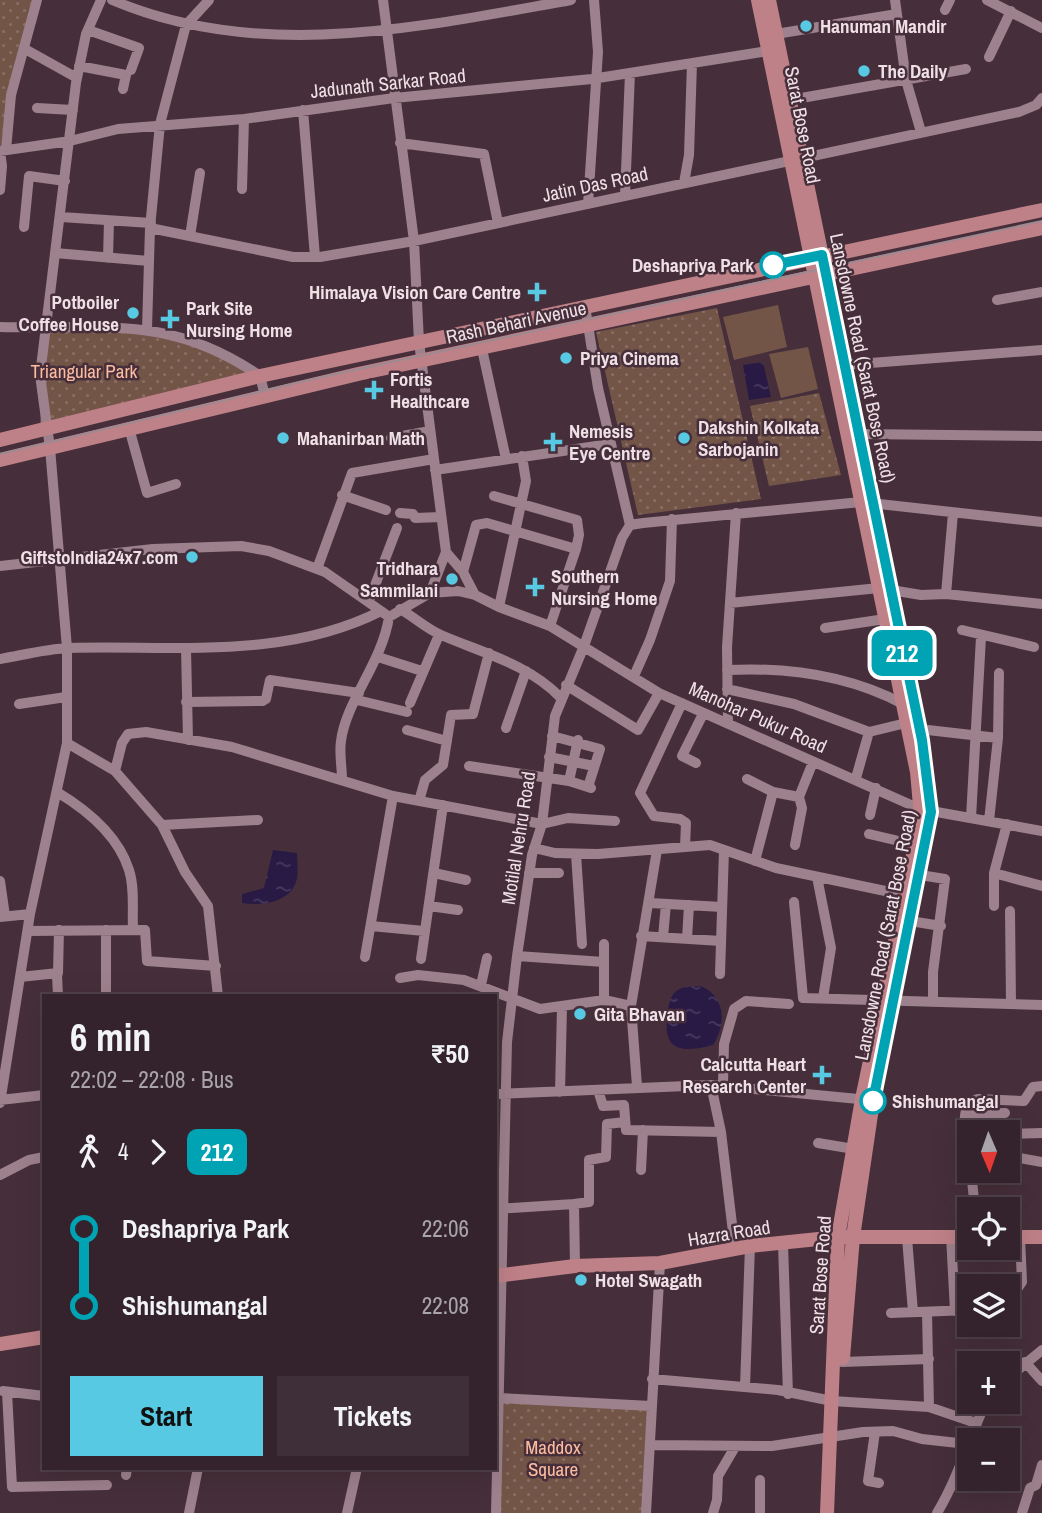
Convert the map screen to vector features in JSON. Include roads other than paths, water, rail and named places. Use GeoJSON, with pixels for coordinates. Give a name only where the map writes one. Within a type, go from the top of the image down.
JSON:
{"type":"FeatureCollection","features":[{"type":"Feature","properties":{"kind":"main road","name":"Sarat Bose Road"},"geometry":{"type":"LineString","coordinates":[[758,0],[774,50],[795,159]]}},
{"type":"Feature","properties":{"kind":"main road","name":"Lansdowne Road (Sarat Bose Road)"},"geometry":{"type":"LineString","coordinates":[[769,0],[776,34],[774,50],[790,100],[795,159],[913,726],[925,811],[920,875],[911,896],[888,1001],[860,1149],[834,1436],[835,1513]]}},
{"type":"Feature","properties":{"kind":"main road","name":"Rash Behari Avenue"},"geometry":{"type":"LineString","coordinates":[[0,440],[260,376],[815,256],[1042,210]]}},
{"type":"Feature","properties":{"kind":"main road"},"geometry":{"type":"LineString","coordinates":[[1004,217],[1008,235]]}},
{"type":"Feature","properties":{"kind":"main road","name":"Rash Behari Avenue"},"geometry":{"type":"LineString","coordinates":[[0,460],[422,360],[1042,228]]}},
{"type":"Feature","properties":{"kind":"main road","name":"Lansdowne Road (Sarat Bose Road)"},"geometry":{"type":"LineString","coordinates":[[820,277],[859,434],[867,502]]}},
{"type":"Feature","properties":{"kind":"main road","name":"Lansdowne Road (Sarat Bose Road)"},"geometry":{"type":"LineString","coordinates":[[884,588],[885,619],[902,705],[913,726]]}},
{"type":"Feature","properties":{"kind":"main road","name":"Lansdowne Road (Sarat Bose Road)"},"geometry":{"type":"LineString","coordinates":[[888,1001],[910,921],[916,845],[925,811]]}},
{"type":"Feature","properties":{"kind":"main road","name":"Sarat Bose Road"},"geometry":{"type":"LineString","coordinates":[[837,1401],[838,1237],[860,1149]]}},
{"type":"Feature","properties":{"kind":"main road","name":"Hazra Road"},"geometry":{"type":"LineString","coordinates":[[498,1276],[575,1266],[660,1263],[750,1246],[838,1237],[957,1236]]}},
{"type":"Feature","properties":{"kind":"main road"},"geometry":{"type":"LineString","coordinates":[[1020,1237],[1042,1237]]}},
{"type":"Feature","properties":{"kind":"main road"},"geometry":{"type":"LineString","coordinates":[[0,1344],[42,1337]]}},
{"type":"Feature","properties":{"kind":"main road"},"geometry":{"type":"LineString","coordinates":[[827,1513],[834,1436]]}},
{"type":"Feature","properties":{"kind":"street"},"geometry":{"type":"LineString","coordinates":[[0,190],[11,95],[37,0]]}},
{"type":"Feature","properties":{"kind":"street"},"geometry":{"type":"LineString","coordinates":[[42,1095],[0,1101],[30,914],[67,743],[67,648],[57,558],[50,448],[40,375],[78,72],[88,30],[101,0]]}},
{"type":"Feature","properties":{"kind":"street"},"geometry":{"type":"LineString","coordinates":[[112,0],[186,25],[233,33],[324,37],[570,0]]}},
{"type":"Feature","properties":{"kind":"street"},"geometry":{"type":"LineString","coordinates":[[147,328],[150,225],[160,124],[186,25],[209,0]]}},
{"type":"Feature","properties":{"kind":"street"},"geometry":{"type":"LineString","coordinates":[[383,0],[414,241],[419,342],[446,552],[430,593]]}},
{"type":"Feature","properties":{"kind":"street"},"geometry":{"type":"LineString","coordinates":[[588,204],[597,78],[594,0]]}},
{"type":"Feature","properties":{"kind":"street"},"geometry":{"type":"LineString","coordinates":[[895,0],[906,80],[921,132]]}},
{"type":"Feature","properties":{"kind":"street"},"geometry":{"type":"LineString","coordinates":[[987,0],[1042,28]]}},
{"type":"Feature","properties":{"kind":"street"},"geometry":{"type":"LineString","coordinates":[[989,57],[1011,12]]}},
{"type":"Feature","properties":{"kind":"street"},"geometry":{"type":"LineString","coordinates":[[776,34],[897,13]]}},
{"type":"Feature","properties":{"kind":"street"},"geometry":{"type":"LineString","coordinates":[[88,30],[139,47],[131,70]]}},
{"type":"Feature","properties":{"kind":"street"},"geometry":{"type":"LineString","coordinates":[[24,49],[78,72],[126,75],[123,89]]}},
{"type":"Feature","properties":{"kind":"street","name":"Jadunath Sarkar Road"},"geometry":{"type":"LineString","coordinates":[[3,151],[70,141],[118,129],[244,119],[394,97],[597,78],[774,50]]}},
{"type":"Feature","properties":{"kind":"street"},"geometry":{"type":"LineString","coordinates":[[684,183],[690,142],[692,63]]}},
{"type":"Feature","properties":{"kind":"street"},"geometry":{"type":"LineString","coordinates":[[790,100],[966,69]]}},
{"type":"Feature","properties":{"kind":"street"},"geometry":{"type":"LineString","coordinates":[[625,195],[630,73]]}},
{"type":"Feature","properties":{"kind":"street","name":"Jatin Das Road"},"geometry":{"type":"LineString","coordinates":[[61,217],[150,225],[272,254],[315,257],[414,241],[1019,112],[1036,105],[1042,98]]}},
{"type":"Feature","properties":{"kind":"street"},"geometry":{"type":"LineString","coordinates":[[37,108],[73,110]]}},
{"type":"Feature","properties":{"kind":"street"},"geometry":{"type":"LineString","coordinates":[[303,110],[315,257]]}},
{"type":"Feature","properties":{"kind":"street"},"geometry":{"type":"LineString","coordinates":[[242,189],[244,119]]}},
{"type":"Feature","properties":{"kind":"street"},"geometry":{"type":"LineString","coordinates":[[400,143],[484,154],[498,223]]}},
{"type":"Feature","properties":{"kind":"street"},"geometry":{"type":"LineString","coordinates":[[190,236],[200,173]]}},
{"type":"Feature","properties":{"kind":"street"},"geometry":{"type":"LineString","coordinates":[[24,228],[29,176],[65,181]]}},
{"type":"Feature","properties":{"kind":"street"},"geometry":{"type":"LineString","coordinates":[[108,258],[109,221]]}},
{"type":"Feature","properties":{"kind":"street"},"geometry":{"type":"LineString","coordinates":[[55,253],[149,261]]}},
{"type":"Feature","properties":{"kind":"street"},"geometry":{"type":"LineString","coordinates":[[998,299],[1042,292]]}},
{"type":"Feature","properties":{"kind":"street"},"geometry":{"type":"LineString","coordinates":[[585,306],[610,444],[630,525],[867,502],[1042,522]]}},
{"type":"Feature","properties":{"kind":"street"},"geometry":{"type":"LineString","coordinates":[[0,327],[147,328],[182,336],[215,349],[260,376],[265,396]]}},
{"type":"Feature","properties":{"kind":"street"},"geometry":{"type":"LineString","coordinates":[[482,349],[506,458]]}},
{"type":"Feature","properties":{"kind":"street"},"geometry":{"type":"LineString","coordinates":[[844,365],[1042,350]]}},
{"type":"Feature","properties":{"kind":"street"},"geometry":{"type":"LineString","coordinates":[[129,428],[147,493],[176,484]]}},
{"type":"Feature","properties":{"kind":"street"},"geometry":{"type":"LineString","coordinates":[[391,438],[430,431]]}},
{"type":"Feature","properties":{"kind":"street"},"geometry":{"type":"LineString","coordinates":[[859,434],[1042,436]]}},
{"type":"Feature","properties":{"kind":"street"},"geometry":{"type":"LineString","coordinates":[[317,569],[348,479],[357,470],[506,458],[610,444]]}},
{"type":"Feature","properties":{"kind":"street"},"geometry":{"type":"LineString","coordinates":[[499,607],[526,481],[523,456]]}},
{"type":"Feature","properties":{"kind":"street"},"geometry":{"type":"LineString","coordinates":[[342,495],[386,510]]}},
{"type":"Feature","properties":{"kind":"street"},"geometry":{"type":"LineString","coordinates":[[494,496],[577,520],[579,535],[576,549],[550,626]]}},
{"type":"Feature","properties":{"kind":"street"},"geometry":{"type":"LineString","coordinates":[[400,513],[413,514],[415,518],[441,517]]}},
{"type":"Feature","properties":{"kind":"street"},"geometry":{"type":"LineString","coordinates":[[728,723],[727,670],[736,513]]}},
{"type":"Feature","properties":{"kind":"street"},"geometry":{"type":"LineString","coordinates":[[946,594],[953,513]]}},
{"type":"Feature","properties":{"kind":"street"},"geometry":{"type":"LineString","coordinates":[[634,676],[650,640],[670,580],[672,519]]}},
{"type":"Feature","properties":{"kind":"street"},"geometry":{"type":"LineString","coordinates":[[463,572],[476,524],[487,523],[576,549]]}},
{"type":"Feature","properties":{"kind":"street","name":"Motilal Nehru Road"},"geometry":{"type":"LineString","coordinates":[[497,1442],[501,1058],[508,1030],[529,873],[542,824],[551,736],[560,697],[584,646],[622,538],[630,525]]}},
{"type":"Feature","properties":{"kind":"street"},"geometry":{"type":"LineString","coordinates":[[369,601],[397,528]]}},
{"type":"Feature","properties":{"kind":"street"},"geometry":{"type":"LineString","coordinates":[[0,566],[57,558],[219,544],[269,551],[317,569],[385,614]]}},
{"type":"Feature","properties":{"kind":"street"},"geometry":{"type":"LineString","coordinates":[[446,552],[463,572],[475,595]]}},
{"type":"Feature","properties":{"kind":"street"},"geometry":{"type":"LineString","coordinates":[[730,603],[884,588],[921,595],[946,594],[1042,604]]}},
{"type":"Feature","properties":{"kind":"street"},"geometry":{"type":"LineString","coordinates":[[0,659],[67,648],[186,648],[280,642],[327,632],[385,614],[430,593],[458,592],[475,595]]}},
{"type":"Feature","properties":{"kind":"street","name":"Manohar Pukur Road"},"geometry":{"type":"LineString","coordinates":[[475,595],[550,626],[659,693],[813,762],[856,778],[925,811],[1042,831]]}},
{"type":"Feature","properties":{"kind":"street"},"geometry":{"type":"LineString","coordinates":[[400,609],[439,635],[489,653],[542,679],[560,697]]}},
{"type":"Feature","properties":{"kind":"street"},"geometry":{"type":"LineString","coordinates":[[342,779],[341,738],[378,657],[385,614]]}},
{"type":"Feature","properties":{"kind":"street"},"geometry":{"type":"LineString","coordinates":[[825,628],[885,619]]}},
{"type":"Feature","properties":{"kind":"street"},"geometry":{"type":"LineString","coordinates":[[962,630],[981,637],[1034,647]]}},
{"type":"Feature","properties":{"kind":"street"},"geometry":{"type":"LineString","coordinates":[[186,702],[265,700],[270,680],[408,707],[439,635]]}},
{"type":"Feature","properties":{"kind":"street"},"geometry":{"type":"LineString","coordinates":[[971,818],[981,637]]}},
{"type":"Feature","properties":{"kind":"street"},"geometry":{"type":"LineString","coordinates":[[186,648],[188,740]]}},
{"type":"Feature","properties":{"kind":"street"},"geometry":{"type":"LineString","coordinates":[[419,801],[425,780],[443,765],[451,715],[473,714],[489,653]]}},
{"type":"Feature","properties":{"kind":"street"},"geometry":{"type":"LineString","coordinates":[[378,657],[422,671]]}},
{"type":"Feature","properties":{"kind":"street"},"geometry":{"type":"LineString","coordinates":[[727,670],[760,668],[840,680],[870,688],[902,705]]}},
{"type":"Feature","properties":{"kind":"street"},"geometry":{"type":"LineString","coordinates":[[506,728],[526,671]]}},
{"type":"Feature","properties":{"kind":"street"},"geometry":{"type":"LineString","coordinates":[[989,821],[998,738],[999,673]]}},
{"type":"Feature","properties":{"kind":"street"},"geometry":{"type":"LineString","coordinates":[[566,685],[638,730],[659,693]]}},
{"type":"Feature","properties":{"kind":"street"},"geometry":{"type":"LineString","coordinates":[[727,689],[794,704],[869,732],[913,726],[998,738]]}},
{"type":"Feature","properties":{"kind":"street"},"geometry":{"type":"LineString","coordinates":[[19,704],[66,697]]}},
{"type":"Feature","properties":{"kind":"street"},"geometry":{"type":"LineString","coordinates":[[682,703],[639,793],[654,816],[680,819],[686,823],[685,847]]}},
{"type":"Feature","properties":{"kind":"street"},"geometry":{"type":"LineString","coordinates":[[696,763],[682,756],[703,713]]}},
{"type":"Feature","properties":{"kind":"street"},"geometry":{"type":"LineString","coordinates":[[407,730],[447,741]]}},
{"type":"Feature","properties":{"kind":"street"},"geometry":{"type":"LineString","coordinates":[[115,771],[122,743],[135,731],[232,747],[393,796],[443,806],[542,824],[568,818],[615,821]]}},
{"type":"Feature","properties":{"kind":"street"},"geometry":{"type":"LineString","coordinates":[[856,778],[869,732]]}},
{"type":"Feature","properties":{"kind":"street"},"geometry":{"type":"LineString","coordinates":[[469,766],[569,781],[589,788],[600,749],[551,736]]}},
{"type":"Feature","properties":{"kind":"street"},"geometry":{"type":"LineString","coordinates":[[569,781],[578,741]]}},
{"type":"Feature","properties":{"kind":"street"},"geometry":{"type":"LineString","coordinates":[[67,743],[115,771],[162,825],[185,872],[208,906],[218,994]]}},
{"type":"Feature","properties":{"kind":"street"},"geometry":{"type":"LineString","coordinates":[[549,757],[594,766]]}},
{"type":"Feature","properties":{"kind":"street"},"geometry":{"type":"LineString","coordinates":[[795,845],[802,808],[799,797],[813,762]]}},
{"type":"Feature","properties":{"kind":"street"},"geometry":{"type":"LineString","coordinates":[[747,779],[773,792],[799,797]]}},
{"type":"Feature","properties":{"kind":"street"},"geometry":{"type":"LineString","coordinates":[[870,815],[876,788]]}},
{"type":"Feature","properties":{"kind":"street"},"geometry":{"type":"LineString","coordinates":[[57,792],[93,818],[120,851],[130,871],[133,929]]}},
{"type":"Feature","properties":{"kind":"street"},"geometry":{"type":"LineString","coordinates":[[755,860],[773,792]]}},
{"type":"Feature","properties":{"kind":"street"},"geometry":{"type":"LineString","coordinates":[[365,957],[393,796]]}},
{"type":"Feature","properties":{"kind":"street"},"geometry":{"type":"LineString","coordinates":[[421,959],[443,806]]}},
{"type":"Feature","properties":{"kind":"street"},"geometry":{"type":"LineString","coordinates":[[162,825],[258,820]]}},
{"type":"Feature","properties":{"kind":"street"},"geometry":{"type":"LineString","coordinates":[[994,906],[995,873],[1007,824]]}},
{"type":"Feature","properties":{"kind":"street"},"geometry":{"type":"LineString","coordinates":[[1042,824],[1042,831]]}},
{"type":"Feature","properties":{"kind":"street"},"geometry":{"type":"LineString","coordinates":[[869,834],[916,845]]}},
{"type":"Feature","properties":{"kind":"street"},"geometry":{"type":"LineString","coordinates":[[534,848],[576,854],[710,845],[817,877],[911,896]]}},
{"type":"Feature","properties":{"kind":"street"},"geometry":{"type":"LineString","coordinates":[[637,1086],[631,1006],[657,849]]}},
{"type":"Feature","properties":{"kind":"street"},"geometry":{"type":"LineString","coordinates":[[720,974],[724,850]]}},
{"type":"Feature","properties":{"kind":"street"},"geometry":{"type":"LineString","coordinates":[[576,854],[582,944]]}},
{"type":"Feature","properties":{"kind":"street"},"geometry":{"type":"LineString","coordinates":[[434,873],[466,880]]}},
{"type":"Feature","properties":{"kind":"street"},"geometry":{"type":"LineString","coordinates":[[529,873],[559,873]]}},
{"type":"Feature","properties":{"kind":"street"},"geometry":{"type":"LineString","coordinates":[[995,873],[1042,886]]}},
{"type":"Feature","properties":{"kind":"street"},"geometry":{"type":"LineString","coordinates":[[920,875],[946,879],[933,972],[933,1001]]}},
{"type":"Feature","properties":{"kind":"street"},"geometry":{"type":"LineString","coordinates":[[817,877],[831,948],[823,998]]}},
{"type":"Feature","properties":{"kind":"street"},"geometry":{"type":"LineString","coordinates":[[0,881],[3,917],[30,914]]}},
{"type":"Feature","properties":{"kind":"street"},"geometry":{"type":"LineString","coordinates":[[794,902],[803,998],[1042,1005]]}},
{"type":"Feature","properties":{"kind":"street"},"geometry":{"type":"LineString","coordinates":[[650,903],[722,907]]}},
{"type":"Feature","properties":{"kind":"street"},"geometry":{"type":"LineString","coordinates":[[663,937],[666,904]]}},
{"type":"Feature","properties":{"kind":"street"},"geometry":{"type":"LineString","coordinates":[[687,939],[690,905]]}},
{"type":"Feature","properties":{"kind":"street"},"geometry":{"type":"LineString","coordinates":[[429,906],[458,910]]}},
{"type":"Feature","properties":{"kind":"street"},"geometry":{"type":"LineString","coordinates":[[1010,911],[1011,1004]]}},
{"type":"Feature","properties":{"kind":"street"},"geometry":{"type":"LineString","coordinates":[[910,921],[941,926]]}},
{"type":"Feature","properties":{"kind":"street"},"geometry":{"type":"LineString","coordinates":[[371,926],[425,931]]}},
{"type":"Feature","properties":{"kind":"street"},"geometry":{"type":"LineString","coordinates":[[58,994],[59,930]]}},
{"type":"Feature","properties":{"kind":"street"},"geometry":{"type":"LineString","coordinates":[[106,930],[106,994]]}},
{"type":"Feature","properties":{"kind":"street"},"geometry":{"type":"LineString","coordinates":[[27,931],[145,930],[147,961],[216,966]]}},
{"type":"Feature","properties":{"kind":"street"},"geometry":{"type":"LineString","coordinates":[[641,936],[721,941]]}},
{"type":"Feature","properties":{"kind":"street"},"geometry":{"type":"LineString","coordinates":[[604,944],[604,1000]]}},
{"type":"Feature","properties":{"kind":"street"},"geometry":{"type":"LineString","coordinates":[[517,956],[604,962]]}},
{"type":"Feature","properties":{"kind":"street"},"geometry":{"type":"LineString","coordinates":[[481,985],[486,958]]}},
{"type":"Feature","properties":{"kind":"street"},"geometry":{"type":"LineString","coordinates":[[20,977],[57,975]]}},
{"type":"Feature","properties":{"kind":"street"},"geometry":{"type":"LineString","coordinates":[[400,978],[418,975],[443,977],[481,985],[528,1007],[540,1009],[604,1000],[631,1006]]}},
{"type":"Feature","properties":{"kind":"street"},"geometry":{"type":"LineString","coordinates":[[723,1085],[723,1044],[734,1009],[746,1001],[789,1004]]}},
{"type":"Feature","properties":{"kind":"street"},"geometry":{"type":"LineString","coordinates":[[560,1092],[562,1007]]}},
{"type":"Feature","properties":{"kind":"street"},"geometry":{"type":"LineString","coordinates":[[497,1028],[508,1030]]}},
{"type":"Feature","properties":{"kind":"street"},"geometry":{"type":"LineString","coordinates":[[501,1095],[711,1084],[868,1100]]}},
{"type":"Feature","properties":{"kind":"street"},"geometry":{"type":"LineString","coordinates":[[711,1084],[721,1132],[735,1249]]}},
{"type":"Feature","properties":{"kind":"street"},"geometry":{"type":"LineString","coordinates":[[965,1120],[968,1102],[972,1100],[1024,1101],[1033,1087],[1042,1086]]}},
{"type":"Feature","properties":{"kind":"street"},"geometry":{"type":"LineString","coordinates":[[598,1090],[603,1106],[624,1105],[626,1130],[721,1132]]}},
{"type":"Feature","properties":{"kind":"street"},"geometry":{"type":"LineString","coordinates":[[965,1115],[1005,1113]]}},
{"type":"Feature","properties":{"kind":"street"},"geometry":{"type":"LineString","coordinates":[[498,1209],[589,1202],[589,1160],[606,1157],[607,1124],[625,1122]]}},
{"type":"Feature","properties":{"kind":"street"},"geometry":{"type":"LineString","coordinates":[[641,1170],[643,1130]]}},
{"type":"Feature","properties":{"kind":"street"},"geometry":{"type":"LineString","coordinates":[[1020,1134],[1042,1133]]}},
{"type":"Feature","properties":{"kind":"street"},"geometry":{"type":"LineString","coordinates":[[818,1143],[860,1149]]}},
{"type":"Feature","properties":{"kind":"street"},"geometry":{"type":"LineString","coordinates":[[0,1175],[29,1160],[42,1157]]}},
{"type":"Feature","properties":{"kind":"street"},"geometry":{"type":"LineString","coordinates":[[1020,1158],[1042,1162]]}},
{"type":"Feature","properties":{"kind":"street"},"geometry":{"type":"LineString","coordinates":[[574,1204],[575,1266]]}},
{"type":"Feature","properties":{"kind":"street"},"geometry":{"type":"LineString","coordinates":[[891,1313],[955,1311],[951,1236]]}},
{"type":"Feature","properties":{"kind":"street"},"geometry":{"type":"LineString","coordinates":[[907,1238],[913,1312]]}},
{"type":"Feature","properties":{"kind":"street"},"geometry":{"type":"LineString","coordinates":[[783,1244],[788,1394]]}},
{"type":"Feature","properties":{"kind":"street"},"geometry":{"type":"LineString","coordinates":[[745,1387],[750,1246]]}},
{"type":"Feature","properties":{"kind":"street"},"geometry":{"type":"LineString","coordinates":[[1018,1260],[1022,1282],[1020,1285]]}},
{"type":"Feature","properties":{"kind":"street"},"geometry":{"type":"LineString","coordinates":[[646,1513],[660,1263]]}},
{"type":"Feature","properties":{"kind":"street"},"geometry":{"type":"LineString","coordinates":[[927,1312],[929,1407]]}},
{"type":"Feature","properties":{"kind":"street"},"geometry":{"type":"LineString","coordinates":[[1020,1367],[1042,1350]]}},
{"type":"Feature","properties":{"kind":"street"},"geometry":{"type":"LineString","coordinates":[[842,1362],[929,1359]]}},
{"type":"Feature","properties":{"kind":"street"},"geometry":{"type":"LineString","coordinates":[[1026,1362],[1042,1381]]}},
{"type":"Feature","properties":{"kind":"street"},"geometry":{"type":"LineString","coordinates":[[652,1379],[779,1390],[788,1394],[837,1401],[929,1407],[976,1423]]}},
{"type":"Feature","properties":{"kind":"street"},"geometry":{"type":"LineString","coordinates":[[42,1396],[4,1391],[12,1487],[107,1485]]}},
{"type":"Feature","properties":{"kind":"street"},"geometry":{"type":"LineString","coordinates":[[497,1392],[651,1406]]}},
{"type":"Feature","properties":{"kind":"street"},"geometry":{"type":"LineString","coordinates":[[974,1428],[980,1414]]}},
{"type":"Feature","properties":{"kind":"street"},"geometry":{"type":"LineString","coordinates":[[651,1445],[772,1446],[834,1436],[893,1431],[922,1439],[957,1443]]}},
{"type":"Feature","properties":{"kind":"street"},"geometry":{"type":"LineString","coordinates":[[875,1432],[868,1481],[879,1483]]}},
{"type":"Feature","properties":{"kind":"street"},"geometry":{"type":"LineString","coordinates":[[713,1513],[718,1500],[718,1476],[735,1447]]}},
{"type":"Feature","properties":{"kind":"street"},"geometry":{"type":"LineString","coordinates":[[1022,1513],[1030,1488],[1036,1485],[1042,1465]]}},
{"type":"Feature","properties":{"kind":"street"},"geometry":{"type":"LineString","coordinates":[[189,1513],[198,1470]]}},
{"type":"Feature","properties":{"kind":"street"},"geometry":{"type":"LineString","coordinates":[[347,1513],[357,1470]]}},
{"type":"Feature","properties":{"kind":"street","name":"Motilal Nehru Road"},"geometry":{"type":"LineString","coordinates":[[496,1513],[497,1470]]}},
{"type":"Feature","properties":{"kind":"street"},"geometry":{"type":"LineString","coordinates":[[937,1513],[957,1478]]}},
{"type":"Feature","properties":{"kind":"street"},"geometry":{"type":"LineString","coordinates":[[760,1480],[760,1513]]}},
{"type":"Feature","properties":{"kind":"water"},"geometry":{"type":"Polygon","coordinates":[[[763,362],[771,397],[749,400],[743,365],[763,362]]]}},
{"type":"Feature","properties":{"kind":"water"},"geometry":{"type":"Polygon","coordinates":[[[273,850],[297,853],[297,875],[292,889],[274,902],[242,903],[242,894],[264,888],[273,850]]]}},
{"type":"Feature","properties":{"kind":"water"},"geometry":{"type":"Polygon","coordinates":[[[701,986],[715,996],[719,1003],[722,1019],[717,1037],[713,1045],[694,1049],[678,1048],[669,1038],[667,1030],[670,1000],[681,988],[701,986]]]}},
{"type":"Feature","properties":{"kind":"tram line"},"geometry":{"type":"LineString","coordinates":[[0,454],[313,379],[1042,221]]}},
{"type":"Feature","properties":{"kind":"place","name":"Hanuman Mandir"},"geometry":{"type":"Point","coordinates":[806,26]}},
{"type":"Feature","properties":{"kind":"place","name":"The Daily"},"geometry":{"type":"Point","coordinates":[864,71]}},
{"type":"Feature","properties":{"kind":"place","name":"Deshapriya Park"},"geometry":{"type":"Point","coordinates":[773,265]}},
{"type":"Feature","properties":{"kind":"place","name":"Himalaya Vision Care Centre"},"geometry":{"type":"Point","coordinates":[537,292]}},
{"type":"Feature","properties":{"kind":"place","name":"Potboiler Coffee House"},"geometry":{"type":"Point","coordinates":[133,313]}},
{"type":"Feature","properties":{"kind":"place","name":"Park Site Nursing Home"},"geometry":{"type":"Point","coordinates":[170,319]}},
{"type":"Feature","properties":{"kind":"place","name":"Priya Cinema"},"geometry":{"type":"Point","coordinates":[566,358]}},
{"type":"Feature","properties":{"kind":"place","name":"Fortis Healthcare"},"geometry":{"type":"Point","coordinates":[374,390]}},
{"type":"Feature","properties":{"kind":"place","name":"Mahanirban Math"},"geometry":{"type":"Point","coordinates":[283,438]}},
{"type":"Feature","properties":{"kind":"place","name":"Dakshin Kolkata Sarbojanin"},"geometry":{"type":"Point","coordinates":[684,438]}},
{"type":"Feature","properties":{"kind":"place","name":"Nemesis Eye Centre"},"geometry":{"type":"Point","coordinates":[553,442]}},
{"type":"Feature","properties":{"kind":"place","name":"GiftstoIndia24x7.com"},"geometry":{"type":"Point","coordinates":[192,557]}},
{"type":"Feature","properties":{"kind":"place","name":"Tridhara Sammilani"},"geometry":{"type":"Point","coordinates":[452,579]}},
{"type":"Feature","properties":{"kind":"place","name":"Southern Nursing Home"},"geometry":{"type":"Point","coordinates":[535,587]}},
{"type":"Feature","properties":{"kind":"place","name":"Gita Bhavan"},"geometry":{"type":"Point","coordinates":[580,1014]}},
{"type":"Feature","properties":{"kind":"place","name":"Calcutta Heart Research Center"},"geometry":{"type":"Point","coordinates":[822,1075]}},
{"type":"Feature","properties":{"kind":"place","name":"Shishumangal"},"geometry":{"type":"Point","coordinates":[873,1101]}},
{"type":"Feature","properties":{"kind":"place","name":"Hotel Swagath"},"geometry":{"type":"Point","coordinates":[581,1280]}},
{"type":"Feature","properties":{"kind":"park label","name":"Triangular Park"},"geometry":{"type":"Point","coordinates":[84,371]}},
{"type":"Feature","properties":{"kind":"park label","name":"Maddox Square"},"geometry":{"type":"Point","coordinates":[553,1458]}}]}
